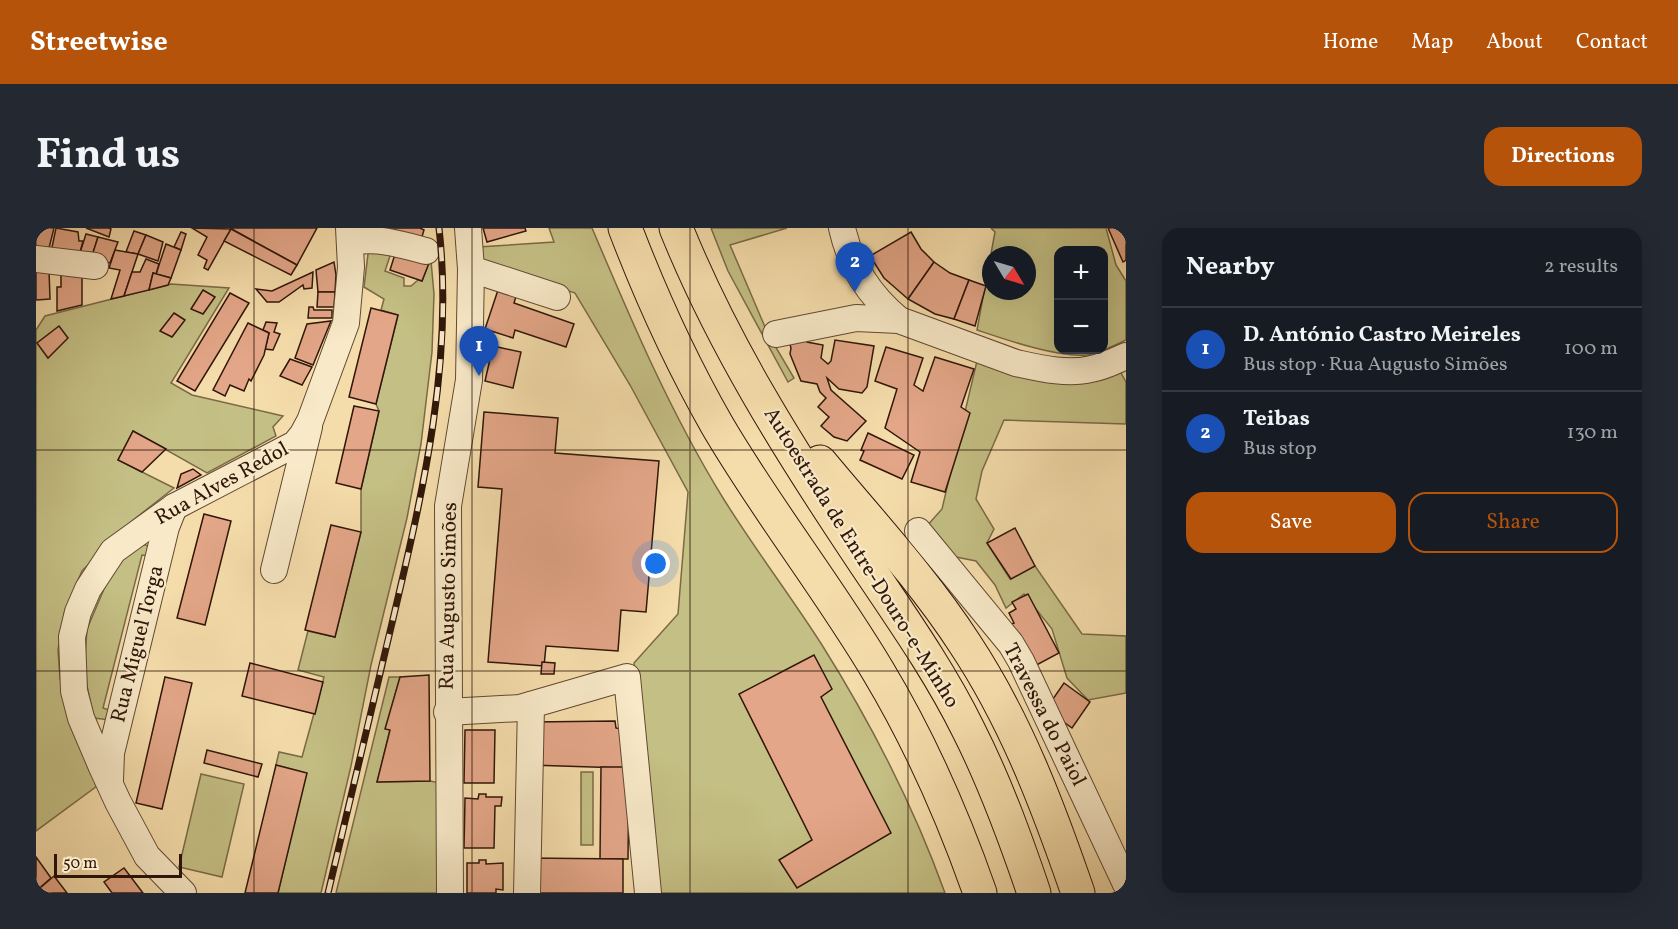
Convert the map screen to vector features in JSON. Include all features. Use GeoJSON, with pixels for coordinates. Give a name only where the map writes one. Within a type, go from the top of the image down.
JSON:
{"type":"FeatureCollection","features":[{"type":"Feature","properties":{"kind":"highway"},"geometry":{"type":"LineString","coordinates":[[625,228],[675,346],[717,425],[850,626],[910,727],[938,786],[980,893]]}},
{"type":"Feature","properties":{"kind":"highway","name":"Autoestrada de Entre-Douro-e-Minho"},"geometry":{"type":"LineString","coordinates":[[676,228],[714,314],[747,376],[791,450],[932,666],[968,728],[1001,802],[1034,893]]}},
{"type":"Feature","properties":{"kind":"highway"},"geometry":{"type":"LineString","coordinates":[[747,376],[926,590],[964,642],[1016,734],[1057,833],[1078,893]]}},
{"type":"Feature","properties":{"kind":"street","name":"Rua Augusto Simões"},"geometry":{"type":"LineString","coordinates":[[450,893],[447,712],[448,506],[469,380],[471,269],[468,228]]}},
{"type":"Feature","properties":{"kind":"street"},"geometry":{"type":"LineString","coordinates":[[842,228],[852,258],[870,293],[881,306],[899,320]]}},
{"type":"Feature","properties":{"kind":"street"},"geometry":{"type":"LineString","coordinates":[[350,235],[426,251]]}},
{"type":"Feature","properties":{"kind":"street","name":"Rua Alves Redol"},"geometry":{"type":"LineString","coordinates":[[183,893],[147,856],[117,802],[81,718],[74,691],[72,637],[78,612],[88,589],[113,551],[174,507],[295,444],[303,434],[310,421],[346,323],[349,305],[350,235]]}},
{"type":"Feature","properties":{"kind":"street"},"geometry":{"type":"LineString","coordinates":[[36,258],[95,266]]}},
{"type":"Feature","properties":{"kind":"street"},"geometry":{"type":"LineString","coordinates":[[471,269],[557,297]]}},
{"type":"Feature","properties":{"kind":"street"},"geometry":{"type":"LineString","coordinates":[[776,334],[856,318],[899,320],[1016,363],[1033,367],[1090,370],[1126,356]]}},
{"type":"Feature","properties":{"kind":"street"},"geometry":{"type":"LineString","coordinates":[[274,570],[310,421]]}},
{"type":"Feature","properties":{"kind":"street","name":"Rua Miguel Torga"},"geometry":{"type":"LineString","coordinates":[[110,783],[113,745],[166,527],[174,507]]}},
{"type":"Feature","properties":{"kind":"street","name":"Travessa do Paiol"},"geometry":{"type":"LineString","coordinates":[[918,531],[1011,644],[1126,884]]}},
{"type":"Feature","properties":{"kind":"street"},"geometry":{"type":"LineString","coordinates":[[447,712],[520,708],[627,677],[648,893]]}},
{"type":"Feature","properties":{"kind":"street"},"geometry":{"type":"LineString","coordinates":[[527,893],[531,705]]}},
{"type":"Feature","properties":{"kind":"shaded area"},"geometry":{"type":"Polygon","coordinates":[[[549,228],[592,228],[637,331],[686,432],[723,498],[822,645],[858,705],[920,829],[945,893],[658,893],[634,663],[678,614],[688,492],[630,385],[575,293],[477,260],[478,247],[554,242],[549,228]]]}},
{"type":"Feature","properties":{"kind":"shaded area"},"geometry":{"type":"Polygon","coordinates":[[[711,228],[787,228],[730,245],[768,334],[794,378],[788,382],[728,271],[711,228]]]}},
{"type":"Feature","properties":{"kind":"shaded area"},"geometry":{"type":"Polygon","coordinates":[[[991,228],[1106,228],[1116,265],[1126,281],[1126,340],[1108,349],[1108,246],[1054,246],[1054,352],[977,330],[983,300],[1036,300],[1036,246],[992,246],[995,232],[991,228]]]}},
{"type":"Feature","properties":{"kind":"shaded area"},"geometry":{"type":"Polygon","coordinates":[[[376,248],[392,250],[385,271],[404,278],[404,286],[411,286],[418,280],[422,281],[431,261],[434,294],[432,352],[421,444],[407,518],[371,665],[351,766],[321,893],[278,893],[306,773],[276,765],[279,752],[302,757],[324,677],[298,670],[308,631],[335,637],[361,532],[361,489],[379,411],[376,404],[398,315],[381,310],[384,299],[364,287],[368,254],[376,248]]]}},
{"type":"Feature","properties":{"kind":"shaded area"},"geometry":{"type":"Polygon","coordinates":[[[171,284],[229,288],[171,383],[192,395],[283,416],[273,427],[276,436],[207,473],[133,431],[118,460],[174,488],[132,521],[82,571],[65,610],[58,650],[60,678],[65,703],[97,786],[36,831],[36,330],[45,316],[171,284]]]}},
{"type":"Feature","properties":{"kind":"shaded area"},"geometry":{"type":"Polygon","coordinates":[[[977,361],[1117,366],[1126,382],[1126,424],[1004,420],[982,471],[976,499],[994,529],[987,543],[1010,579],[1035,566],[1082,634],[1126,636],[1126,693],[1088,700],[1067,678],[1052,629],[1024,594],[1006,608],[995,585],[976,561],[951,556],[926,527],[942,509],[977,361]]]}},
{"type":"Feature","properties":{"kind":"shaded area"},"geometry":{"type":"Polygon","coordinates":[[[139,543],[152,547],[150,556],[142,555],[103,708],[112,711],[110,720],[94,718],[87,686],[85,659],[87,629],[104,589],[124,552],[139,543]]]}},
{"type":"Feature","properties":{"kind":"shaded area"},"geometry":{"type":"Polygon","coordinates":[[[389,677],[400,677],[386,728],[390,730],[377,782],[430,781],[440,783],[441,893],[336,893],[389,677]]]}},
{"type":"Feature","properties":{"kind":"shaded area"},"geometry":{"type":"Polygon","coordinates":[[[581,772],[593,772],[593,845],[581,845],[581,772]]]}},
{"type":"Feature","properties":{"kind":"shaded area"},"geometry":{"type":"Polygon","coordinates":[[[201,774],[244,784],[222,877],[179,867],[201,774]]]}},
{"type":"Feature","properties":{"kind":"building"},"geometry":{"type":"Polygon","coordinates":[[[36,228],[54,228],[48,252],[36,249],[36,228]]]}},
{"type":"Feature","properties":{"kind":"building"},"geometry":{"type":"Polygon","coordinates":[[[56,228],[78,232],[79,241],[83,241],[79,256],[51,252],[56,228]]]}},
{"type":"Feature","properties":{"kind":"building"},"geometry":{"type":"Polygon","coordinates":[[[86,228],[109,228],[111,229],[109,237],[86,228]]]}},
{"type":"Feature","properties":{"kind":"building"},"geometry":{"type":"Polygon","coordinates":[[[192,228],[231,229],[208,270],[204,268],[207,260],[198,255],[207,237],[192,228]]]}},
{"type":"Feature","properties":{"kind":"building"},"geometry":{"type":"Polygon","coordinates":[[[230,228],[317,228],[297,265],[230,228]]]}},
{"type":"Feature","properties":{"kind":"building"},"geometry":{"type":"Polygon","coordinates":[[[381,228],[420,228],[424,230],[421,240],[380,230],[381,228]]]}},
{"type":"Feature","properties":{"kind":"building"},"geometry":{"type":"Polygon","coordinates":[[[483,228],[525,228],[526,231],[487,242],[483,228]]]}},
{"type":"Feature","properties":{"kind":"building"},"geometry":{"type":"Polygon","coordinates":[[[1108,228],[1126,228],[1126,260],[1123,262],[1108,228]]]}},
{"type":"Feature","properties":{"kind":"building"},"geometry":{"type":"Polygon","coordinates":[[[231,229],[297,265],[291,275],[224,241],[231,229]]]}},
{"type":"Feature","properties":{"kind":"building"},"geometry":{"type":"Polygon","coordinates":[[[134,231],[146,235],[138,254],[126,252],[134,231]]]}},
{"type":"Feature","properties":{"kind":"building"},"geometry":{"type":"Polygon","coordinates":[[[181,232],[186,234],[181,250],[174,247],[181,232]]]}},
{"type":"Feature","properties":{"kind":"building"},"geometry":{"type":"Polygon","coordinates":[[[911,232],[921,249],[934,262],[908,299],[884,278],[870,256],[911,232]]]}},
{"type":"Feature","properties":{"kind":"building"},"geometry":{"type":"Polygon","coordinates":[[[86,234],[98,237],[91,259],[79,256],[86,234]]]}},
{"type":"Feature","properties":{"kind":"building"},"geometry":{"type":"Polygon","coordinates":[[[146,235],[163,242],[158,261],[138,254],[146,235]]]}},
{"type":"Feature","properties":{"kind":"building"},"geometry":{"type":"Polygon","coordinates":[[[98,237],[118,242],[110,263],[91,259],[98,237]]]}},
{"type":"Feature","properties":{"kind":"building"},"geometry":{"type":"Polygon","coordinates":[[[166,244],[181,250],[171,278],[156,274],[166,244]]]}},
{"type":"Feature","properties":{"kind":"building"},"geometry":{"type":"Polygon","coordinates":[[[115,250],[138,254],[124,296],[111,299],[120,270],[109,268],[115,250]]]}},
{"type":"Feature","properties":{"kind":"building"},"geometry":{"type":"Polygon","coordinates":[[[396,251],[429,263],[422,281],[390,270],[396,251]]]}},
{"type":"Feature","properties":{"kind":"building"},"geometry":{"type":"Polygon","coordinates":[[[146,259],[159,264],[156,274],[153,273],[149,290],[124,296],[132,272],[140,272],[146,259]]]}},
{"type":"Feature","properties":{"kind":"building"},"geometry":{"type":"Polygon","coordinates":[[[334,262],[335,292],[318,292],[316,270],[334,262]]]}},
{"type":"Feature","properties":{"kind":"building"},"geometry":{"type":"Polygon","coordinates":[[[934,262],[950,273],[969,280],[954,319],[935,314],[908,299],[934,262]]]}},
{"type":"Feature","properties":{"kind":"building"},"geometry":{"type":"Polygon","coordinates":[[[36,270],[49,270],[50,299],[36,300],[36,270]]]}},
{"type":"Feature","properties":{"kind":"building"},"geometry":{"type":"Polygon","coordinates":[[[313,272],[312,288],[304,289],[303,285],[279,302],[267,302],[256,289],[272,291],[313,272]]]}},
{"type":"Feature","properties":{"kind":"building"},"geometry":{"type":"Polygon","coordinates":[[[153,273],[171,278],[168,285],[149,290],[153,273]]]}},
{"type":"Feature","properties":{"kind":"building"},"geometry":{"type":"Polygon","coordinates":[[[61,274],[82,275],[82,305],[57,311],[57,287],[61,287],[61,274]]]}},
{"type":"Feature","properties":{"kind":"building"},"geometry":{"type":"Polygon","coordinates":[[[969,280],[982,285],[982,300],[975,326],[954,319],[969,280]]]}},
{"type":"Feature","properties":{"kind":"building"},"geometry":{"type":"Polygon","coordinates":[[[499,287],[517,293],[514,303],[574,324],[566,347],[515,330],[513,338],[485,329],[499,287]]]}},
{"type":"Feature","properties":{"kind":"building"},"geometry":{"type":"Polygon","coordinates":[[[203,290],[215,297],[203,314],[191,309],[203,290]]]}},
{"type":"Feature","properties":{"kind":"building"},"geometry":{"type":"Polygon","coordinates":[[[318,292],[335,292],[334,307],[317,307],[318,292]]]}},
{"type":"Feature","properties":{"kind":"building"},"geometry":{"type":"Polygon","coordinates":[[[230,293],[249,303],[195,391],[177,381],[230,293]]]}},
{"type":"Feature","properties":{"kind":"building"},"geometry":{"type":"Polygon","coordinates":[[[309,307],[313,307],[314,310],[332,310],[332,318],[308,318],[309,307]]]}},
{"type":"Feature","properties":{"kind":"building"},"geometry":{"type":"Polygon","coordinates":[[[371,308],[398,315],[376,404],[349,397],[371,308]]]}},
{"type":"Feature","properties":{"kind":"building"},"geometry":{"type":"Polygon","coordinates":[[[174,313],[185,320],[172,337],[160,331],[174,313]]]}},
{"type":"Feature","properties":{"kind":"building"},"geometry":{"type":"Polygon","coordinates":[[[331,321],[313,365],[295,358],[307,324],[331,321]]]}},
{"type":"Feature","properties":{"kind":"building"},"geometry":{"type":"Polygon","coordinates":[[[266,322],[277,323],[274,332],[280,334],[273,350],[265,349],[269,333],[263,330],[266,322]]]}},
{"type":"Feature","properties":{"kind":"building"},"geometry":{"type":"Polygon","coordinates":[[[248,323],[269,333],[264,355],[244,391],[230,385],[225,396],[213,390],[248,323]]]}},
{"type":"Feature","properties":{"kind":"building"},"geometry":{"type":"Polygon","coordinates":[[[59,326],[68,338],[48,358],[37,343],[59,326]]]}},
{"type":"Feature","properties":{"kind":"building"},"geometry":{"type":"Polygon","coordinates":[[[804,335],[807,342],[823,345],[821,358],[828,364],[831,361],[835,340],[874,346],[867,387],[862,393],[839,389],[827,378],[831,390],[866,421],[847,441],[834,437],[821,426],[829,417],[818,407],[826,398],[820,392],[817,384],[801,381],[790,354],[789,341],[804,335]]]}},
{"type":"Feature","properties":{"kind":"building"},"geometry":{"type":"Polygon","coordinates":[[[493,346],[521,352],[513,388],[485,381],[493,346]]]}},
{"type":"Feature","properties":{"kind":"building"},"geometry":{"type":"Polygon","coordinates":[[[886,347],[923,358],[914,385],[923,391],[935,357],[974,369],[961,407],[970,413],[945,492],[911,482],[920,452],[885,428],[897,389],[875,381],[886,347]]]}},
{"type":"Feature","properties":{"kind":"building"},"geometry":{"type":"Polygon","coordinates":[[[290,359],[312,367],[302,385],[280,376],[290,359]]]}},
{"type":"Feature","properties":{"kind":"building"},"geometry":{"type":"Polygon","coordinates":[[[354,406],[379,411],[361,489],[336,483],[354,406]]]}},
{"type":"Feature","properties":{"kind":"building"},"geometry":{"type":"Polygon","coordinates":[[[484,412],[558,418],[555,453],[659,461],[646,612],[621,610],[618,651],[546,646],[544,666],[488,662],[502,489],[478,487],[484,412]]]}},
{"type":"Feature","properties":{"kind":"building"},"geometry":{"type":"Polygon","coordinates":[[[133,431],[166,449],[142,472],[118,460],[133,431]]]}},
{"type":"Feature","properties":{"kind":"building"},"geometry":{"type":"Polygon","coordinates":[[[868,433],[914,455],[902,479],[860,460],[864,451],[861,450],[868,433]]]}},
{"type":"Feature","properties":{"kind":"building"},"geometry":{"type":"Polygon","coordinates":[[[193,469],[201,475],[177,488],[181,474],[193,469]]]}},
{"type":"Feature","properties":{"kind":"building"},"geometry":{"type":"Polygon","coordinates":[[[204,514],[231,521],[205,625],[177,618],[204,514]]]}},
{"type":"Feature","properties":{"kind":"building"},"geometry":{"type":"Polygon","coordinates":[[[331,525],[361,532],[335,637],[305,630],[331,525]]]}},
{"type":"Feature","properties":{"kind":"building"},"geometry":{"type":"Polygon","coordinates":[[[1015,528],[1035,566],[1011,579],[987,543],[1015,528]]]}},
{"type":"Feature","properties":{"kind":"building"},"geometry":{"type":"Polygon","coordinates":[[[1028,594],[1059,653],[1031,668],[1009,625],[1014,623],[1009,613],[1016,609],[1012,602],[1028,594]]]}},
{"type":"Feature","properties":{"kind":"building"},"geometry":{"type":"Polygon","coordinates":[[[814,655],[832,689],[821,697],[891,833],[797,888],[779,860],[812,840],[739,694],[814,655]]]}},
{"type":"Feature","properties":{"kind":"building"},"geometry":{"type":"Polygon","coordinates":[[[542,662],[555,663],[554,674],[541,674],[542,662]]]}},
{"type":"Feature","properties":{"kind":"building"},"geometry":{"type":"Polygon","coordinates":[[[250,663],[323,682],[315,714],[242,696],[250,663]]]}},
{"type":"Feature","properties":{"kind":"building"},"geometry":{"type":"Polygon","coordinates":[[[429,675],[430,781],[377,782],[390,730],[385,729],[400,677],[429,675]]]}},
{"type":"Feature","properties":{"kind":"building"},"geometry":{"type":"Polygon","coordinates":[[[165,677],[192,683],[162,809],[136,803],[165,677]]]}},
{"type":"Feature","properties":{"kind":"building"},"geometry":{"type":"Polygon","coordinates":[[[1064,683],[1090,702],[1072,728],[1046,709],[1064,683]]]}},
{"type":"Feature","properties":{"kind":"building"},"geometry":{"type":"Polygon","coordinates":[[[615,721],[616,728],[625,730],[623,768],[530,765],[532,722],[615,721]]]}},
{"type":"Feature","properties":{"kind":"building"},"geometry":{"type":"Polygon","coordinates":[[[465,730],[495,730],[494,783],[464,783],[465,730]]]}},
{"type":"Feature","properties":{"kind":"building"},"geometry":{"type":"Polygon","coordinates":[[[207,750],[262,764],[258,777],[204,763],[207,750]]]}},
{"type":"Feature","properties":{"kind":"building"},"geometry":{"type":"Polygon","coordinates":[[[276,765],[307,773],[278,893],[245,893],[276,765]]]}},
{"type":"Feature","properties":{"kind":"building"},"geometry":{"type":"Polygon","coordinates":[[[601,767],[629,767],[628,859],[600,859],[601,767]]]}},
{"type":"Feature","properties":{"kind":"building"},"geometry":{"type":"Polygon","coordinates":[[[479,794],[486,794],[486,797],[502,797],[501,806],[495,806],[494,848],[464,848],[465,798],[478,799],[479,794]]]}},
{"type":"Feature","properties":{"kind":"building"},"geometry":{"type":"Polygon","coordinates":[[[36,857],[51,878],[36,891],[36,857]]]}},
{"type":"Feature","properties":{"kind":"building"},"geometry":{"type":"Polygon","coordinates":[[[528,858],[623,859],[623,893],[528,893],[528,858]]]}},
{"type":"Feature","properties":{"kind":"building"},"geometry":{"type":"Polygon","coordinates":[[[479,860],[486,860],[486,864],[503,863],[503,890],[496,889],[496,893],[467,893],[467,863],[479,863],[479,860]]]}},
{"type":"Feature","properties":{"kind":"building"},"geometry":{"type":"Polygon","coordinates":[[[124,868],[143,893],[112,893],[104,882],[124,868]]]}},
{"type":"Feature","properties":{"kind":"building"},"geometry":{"type":"Polygon","coordinates":[[[54,876],[67,893],[42,893],[39,889],[54,876]]]}},
{"type":"Feature","properties":{"kind":"railway"},"geometry":{"type":"LineString","coordinates":[[328,893],[425,474],[439,376],[442,327],[443,277],[439,228]]}},
{"type":"Feature","properties":{"kind":"place","name":"Teibas"},"geometry":{"type":"Point","coordinates":[855,292]}},
{"type":"Feature","properties":{"kind":"place","name":"D. António Castro Meireles"},"geometry":{"type":"Point","coordinates":[479,376]}}]}
